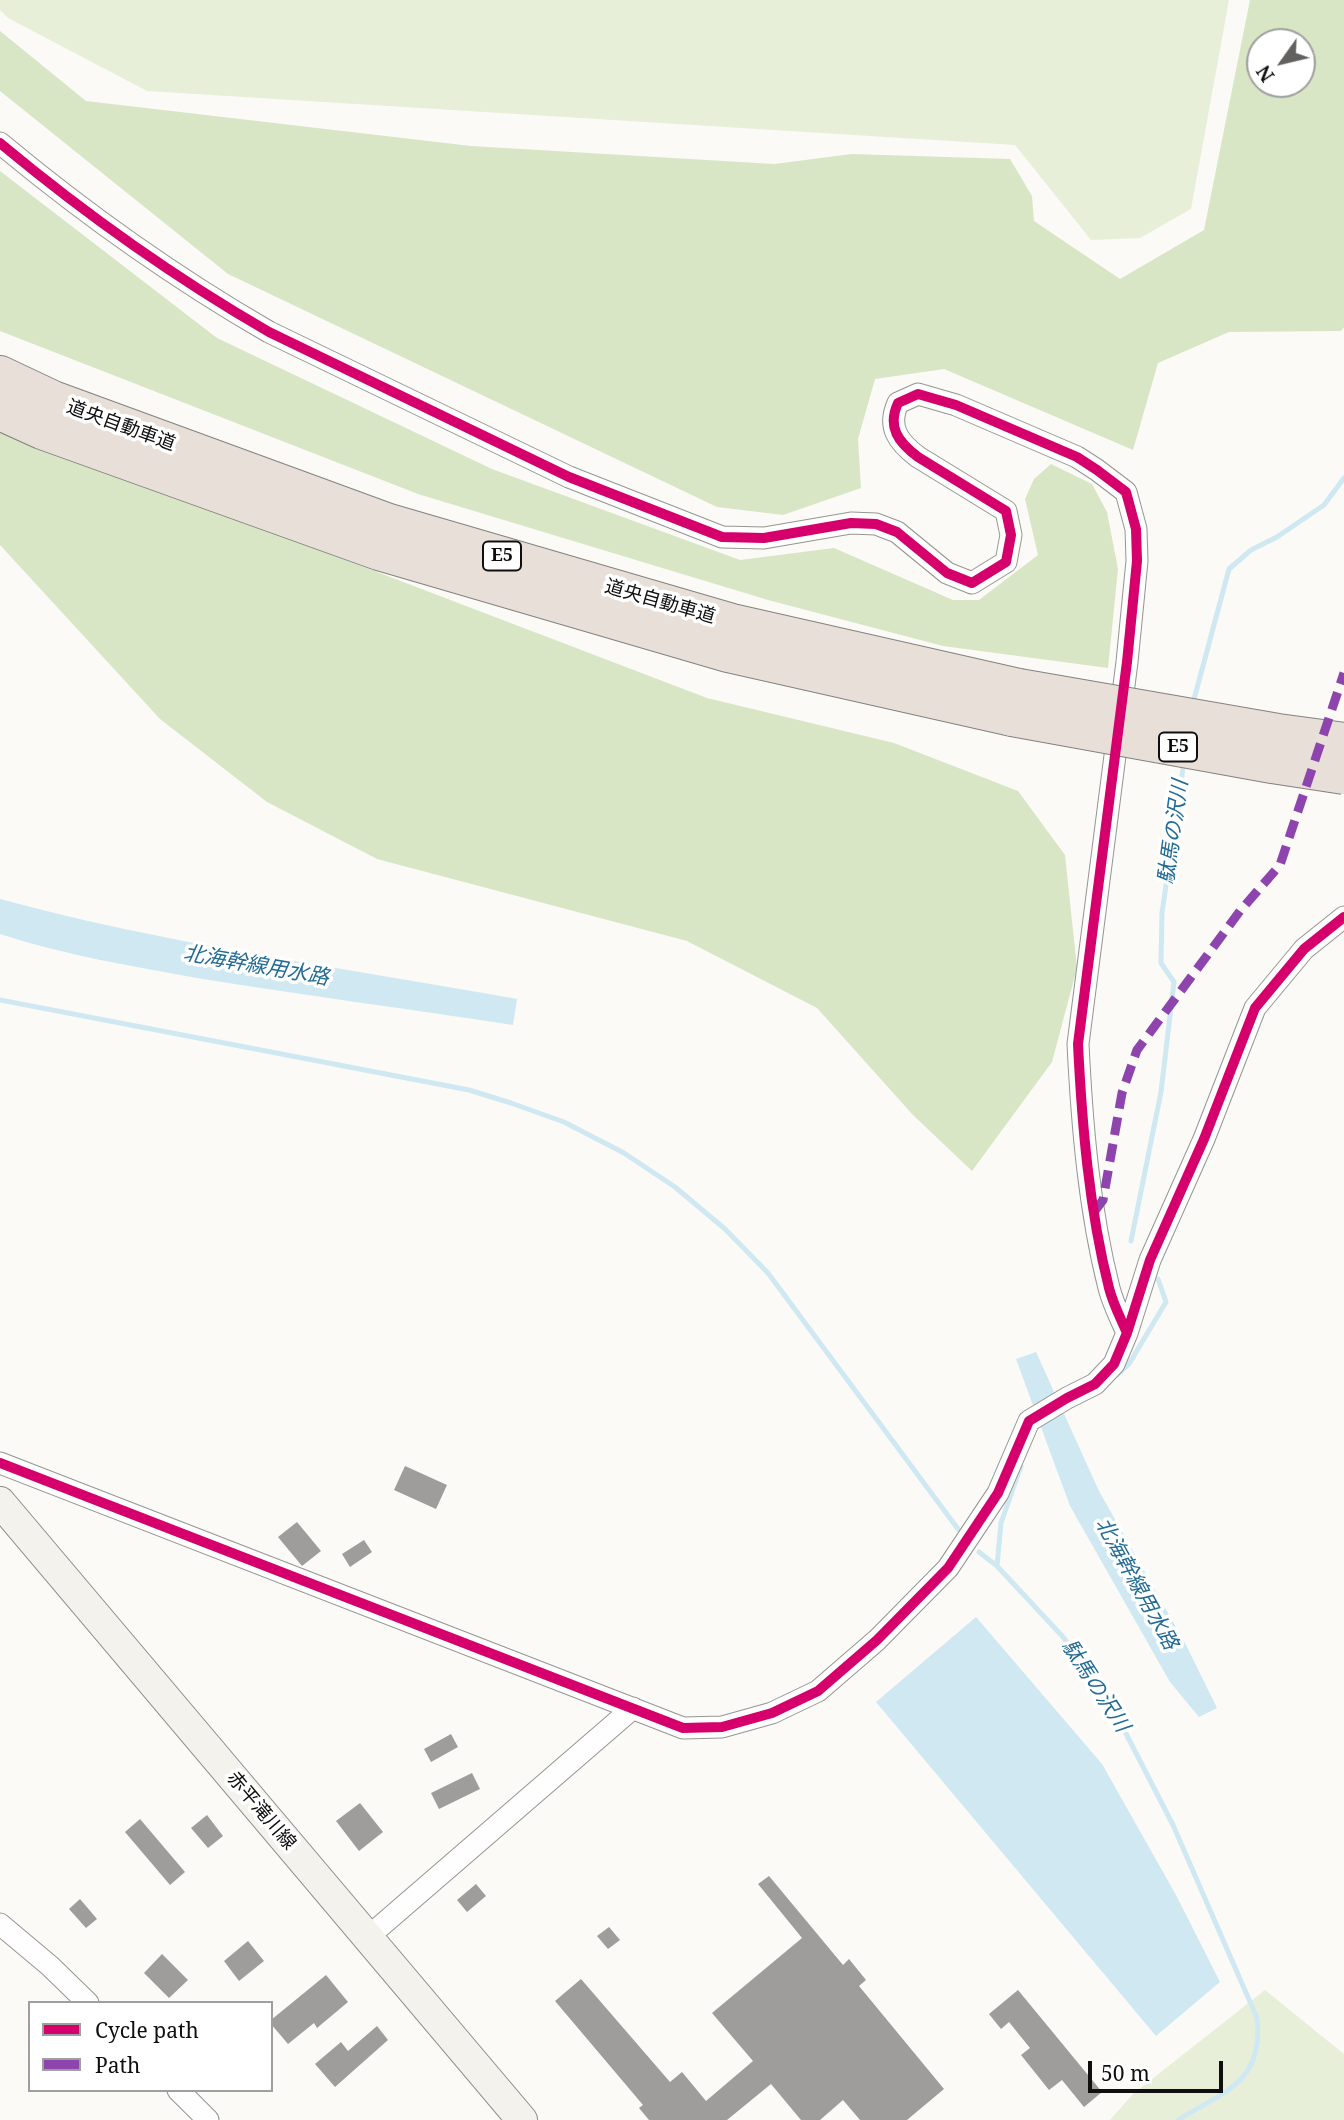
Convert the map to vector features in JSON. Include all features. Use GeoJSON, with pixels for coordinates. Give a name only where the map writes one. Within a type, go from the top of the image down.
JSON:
{"type":"FeatureCollection","features":[{"type":"Feature","properties":{"kind":"highway","name":"道央自動車道"},"geometry":{"type":"LineString","coordinates":[[0,375],[53,400],[388,523],[1015,702],[1272,764],[1344,775]]}},
{"type":"Feature","properties":{"kind":"highway","name":"道央自動車道"},"geometry":{"type":"LineString","coordinates":[[0,411],[41,430],[379,551],[728,653],[1015,702],[1344,742]]}},
{"type":"Feature","properties":{"kind":"main road","name":"赤平滝川線"},"geometry":{"type":"LineString","coordinates":[[0,1502],[522,2120]]}},
{"type":"Feature","properties":{"kind":"street"},"geometry":{"type":"LineString","coordinates":[[0,143],[143,252],[222,305],[269,332],[569,477],[722,537],[764,538],[850,523],[876,524],[897,532],[947,573],[972,583],[1006,562],[1011,535],[1006,512],[918,457],[895,432],[892,417],[898,403],[918,394],[956,405],[1077,457],[1126,492],[1136,529],[1137,561],[1127,662],[1078,1044],[1081,1105],[1094,1212],[1110,1290],[1127,1333]]}},
{"type":"Feature","properties":{"kind":"street"},"geometry":{"type":"LineString","coordinates":[[0,1463],[683,1728],[722,1727],[772,1713],[818,1690],[877,1640],[948,1568],[998,1493],[1029,1420],[1096,1384],[1114,1364],[1127,1333],[1150,1260],[1204,1139],[1255,1008],[1304,949],[1344,917]]}},
{"type":"Feature","properties":{"kind":"street"},"geometry":{"type":"LineString","coordinates":[[368,1937],[633,1708]]}},
{"type":"Feature","properties":{"kind":"street"},"geometry":{"type":"LineString","coordinates":[[0,1924],[86,2001]]}},
{"type":"Feature","properties":{"kind":"street"},"geometry":{"type":"LineString","coordinates":[[179,2092],[208,2120]]}},
{"type":"Feature","properties":{"kind":"green space"},"geometry":{"type":"Polygon","coordinates":[[[0,0],[1229,0],[1191,209],[1140,238],[1091,240],[1015,145],[147,91],[8,18],[0,10],[0,0]]]}},
{"type":"Feature","properties":{"kind":"green space"},"geometry":{"type":"Polygon","coordinates":[[[1250,0],[1344,0],[1344,327],[1341,331],[1229,332],[1158,363],[1133,450],[944,369],[875,379],[858,439],[861,488],[783,515],[717,507],[228,274],[0,91],[0,31],[86,101],[471,146],[774,164],[852,154],[1010,159],[1032,196],[1034,221],[1120,279],[1204,230],[1250,0]]]}},
{"type":"Feature","properties":{"kind":"green space"},"geometry":{"type":"Polygon","coordinates":[[[0,171],[217,338],[492,469],[740,560],[834,548],[953,600],[979,600],[1038,555],[1025,499],[1034,479],[1051,464],[1092,484],[1107,512],[1118,569],[1108,668],[943,646],[768,600],[418,494],[0,331],[0,171]]]}},
{"type":"Feature","properties":{"kind":"green space"},"geometry":{"type":"Polygon","coordinates":[[[0,428],[707,698],[894,743],[1018,791],[1065,855],[1077,968],[1052,1062],[972,1171],[913,1115],[817,1008],[687,941],[377,859],[267,802],[160,719],[0,545],[0,428]]]}},
{"type":"Feature","properties":{"kind":"green space"},"geometry":{"type":"Polygon","coordinates":[[[1265,1990],[1344,2054],[1344,2120],[1110,2120],[1133,2094],[1265,1990]]]}},
{"type":"Feature","properties":{"kind":"water","name":"北海幹線用水路"},"geometry":{"type":"Polygon","coordinates":[[[0,899],[192,943],[517,999],[513,1025],[197,978],[48,948],[0,934],[0,899]]]}},
{"type":"Feature","properties":{"kind":"water","name":"北海幹線用水路"},"geometry":{"type":"Polygon","coordinates":[[[1036,1352],[1099,1491],[1186,1645],[1217,1708],[1199,1717],[1170,1682],[1070,1506],[1016,1359],[1036,1352]]]}},
{"type":"Feature","properties":{"kind":"water"},"geometry":{"type":"Polygon","coordinates":[[[976,1617],[1102,1764],[1176,1895],[1220,1982],[1156,2036],[876,1702],[976,1617]]]}},
{"type":"Feature","properties":{"kind":"building"},"geometry":{"type":"Polygon","coordinates":[[[405,1466],[447,1485],[436,1509],[394,1490],[405,1466]]]}},
{"type":"Feature","properties":{"kind":"building"},"geometry":{"type":"Polygon","coordinates":[[[297,1522],[321,1551],[302,1566],[278,1537],[297,1522]]]}},
{"type":"Feature","properties":{"kind":"building"},"geometry":{"type":"Polygon","coordinates":[[[364,1540],[372,1552],[350,1567],[342,1554],[364,1540]]]}},
{"type":"Feature","properties":{"kind":"building"},"geometry":{"type":"Polygon","coordinates":[[[451,1734],[458,1747],[431,1762],[424,1749],[451,1734]]]}},
{"type":"Feature","properties":{"kind":"building"},"geometry":{"type":"Polygon","coordinates":[[[472,1773],[480,1789],[439,1809],[431,1793],[472,1773]]]}},
{"type":"Feature","properties":{"kind":"building"},"geometry":{"type":"Polygon","coordinates":[[[360,1803],[383,1832],[359,1851],[336,1821],[360,1803]]]}},
{"type":"Feature","properties":{"kind":"building"},"geometry":{"type":"Polygon","coordinates":[[[207,1815],[223,1836],[208,1848],[191,1828],[207,1815]]]}},
{"type":"Feature","properties":{"kind":"building"},"geometry":{"type":"Polygon","coordinates":[[[140,1819],[185,1872],[170,1885],[125,1832],[140,1819]]]}},
{"type":"Feature","properties":{"kind":"building"},"geometry":{"type":"Polygon","coordinates":[[[769,1876],[843,1965],[849,1959],[866,1980],[859,1986],[944,2089],[907,2120],[860,2120],[843,2100],[820,2120],[801,2120],[771,2084],[727,2120],[649,2120],[639,2108],[643,2105],[555,2001],[581,1979],[670,2082],[682,2072],[706,2101],[753,2061],[712,2013],[802,1938],[758,1884],[769,1876]]]}},
{"type":"Feature","properties":{"kind":"building"},"geometry":{"type":"Polygon","coordinates":[[[476,1884],[486,1896],[467,1912],[457,1900],[476,1884]]]}},
{"type":"Feature","properties":{"kind":"building"},"geometry":{"type":"Polygon","coordinates":[[[80,1899],[97,1919],[86,1928],[69,1909],[80,1899]]]}},
{"type":"Feature","properties":{"kind":"building"},"geometry":{"type":"Polygon","coordinates":[[[609,1927],[620,1940],[608,1949],[597,1936],[609,1927]]]}},
{"type":"Feature","properties":{"kind":"building"},"geometry":{"type":"Polygon","coordinates":[[[248,1941],[264,1961],[239,1981],[224,1961],[248,1941]]]}},
{"type":"Feature","properties":{"kind":"building"},"geometry":{"type":"Polygon","coordinates":[[[162,1954],[188,1980],[169,1998],[144,1973],[162,1954]]]}},
{"type":"Feature","properties":{"kind":"building"},"geometry":{"type":"Polygon","coordinates":[[[326,1975],[348,2002],[317,2028],[314,2023],[288,2044],[273,2026],[273,2018],[326,1975]]]}},
{"type":"Feature","properties":{"kind":"building"},"geometry":{"type":"Polygon","coordinates":[[[1018,1990],[1102,2092],[1084,2107],[1062,2080],[1049,2090],[1021,2055],[1030,2048],[1009,2022],[1001,2029],[989,2014],[1018,1990]]]}},
{"type":"Feature","properties":{"kind":"building"},"geometry":{"type":"Polygon","coordinates":[[[377,2026],[388,2040],[335,2087],[315,2064],[341,2042],[348,2051],[377,2026]]]}},
{"type":"Feature","properties":{"kind":"waterway","name":"駄馬の沢川"},"geometry":{"type":"LineString","coordinates":[[1193,703],[1229,569],[1251,550],[1277,537],[1324,505],[1344,478]]}},
{"type":"Feature","properties":{"kind":"waterway","name":"駄馬の沢川"},"geometry":{"type":"LineString","coordinates":[[1131,1241],[1161,1092],[1174,982],[1161,963],[1162,913],[1184,761]]}},
{"type":"Feature","properties":{"kind":"waterway"},"geometry":{"type":"LineString","coordinates":[[0,1000],[469,1090],[564,1122],[624,1153],[675,1187],[725,1229],[768,1273],[958,1529]]}},
{"type":"Feature","properties":{"kind":"waterway","name":"駄馬の沢川"},"geometry":{"type":"LineString","coordinates":[[1117,1375],[1129,1364],[1166,1302],[1158,1279]]}},
{"type":"Feature","properties":{"kind":"waterway","name":"駄馬の沢川"},"geometry":{"type":"LineString","coordinates":[[1021,1466],[1001,1523],[997,1566],[1064,1638],[1119,1720],[1173,1825],[1257,2018],[1258,2040],[1247,2071],[1225,2092],[1178,2120]]}},
{"type":"Feature","properties":{"kind":"waterway"},"geometry":{"type":"LineString","coordinates":[[979,1552],[997,1566]]}},
{"type":"Feature","properties":{"kind":"marked path"},"geometry":{"type":"LineString","coordinates":[[1094,1212],[1103,1200],[1122,1093],[1137,1050],[1240,911],[1280,865],[1344,673]]}},
{"type":"Feature","properties":{"kind":"cycle path"},"geometry":{"type":"LineString","coordinates":[[0,143],[130,243],[269,332],[569,477],[722,537],[764,538],[851,523],[876,524],[897,532],[947,573],[972,583],[1006,562],[1011,535],[1006,511],[918,457],[905,446],[896,433],[894,419],[898,403],[918,394],[956,405],[1077,457],[1126,492],[1136,529],[1137,561],[1127,662],[1078,1044],[1084,1136],[1096,1228],[1111,1294],[1127,1333]]}},
{"type":"Feature","properties":{"kind":"cycle path"},"geometry":{"type":"LineString","coordinates":[[0,1463],[683,1728],[722,1727],[772,1713],[818,1691],[877,1640],[948,1568],[998,1493],[1029,1421],[1095,1384],[1114,1364],[1127,1333],[1150,1260],[1204,1139],[1255,1008],[1304,949],[1344,917]]}}]}
